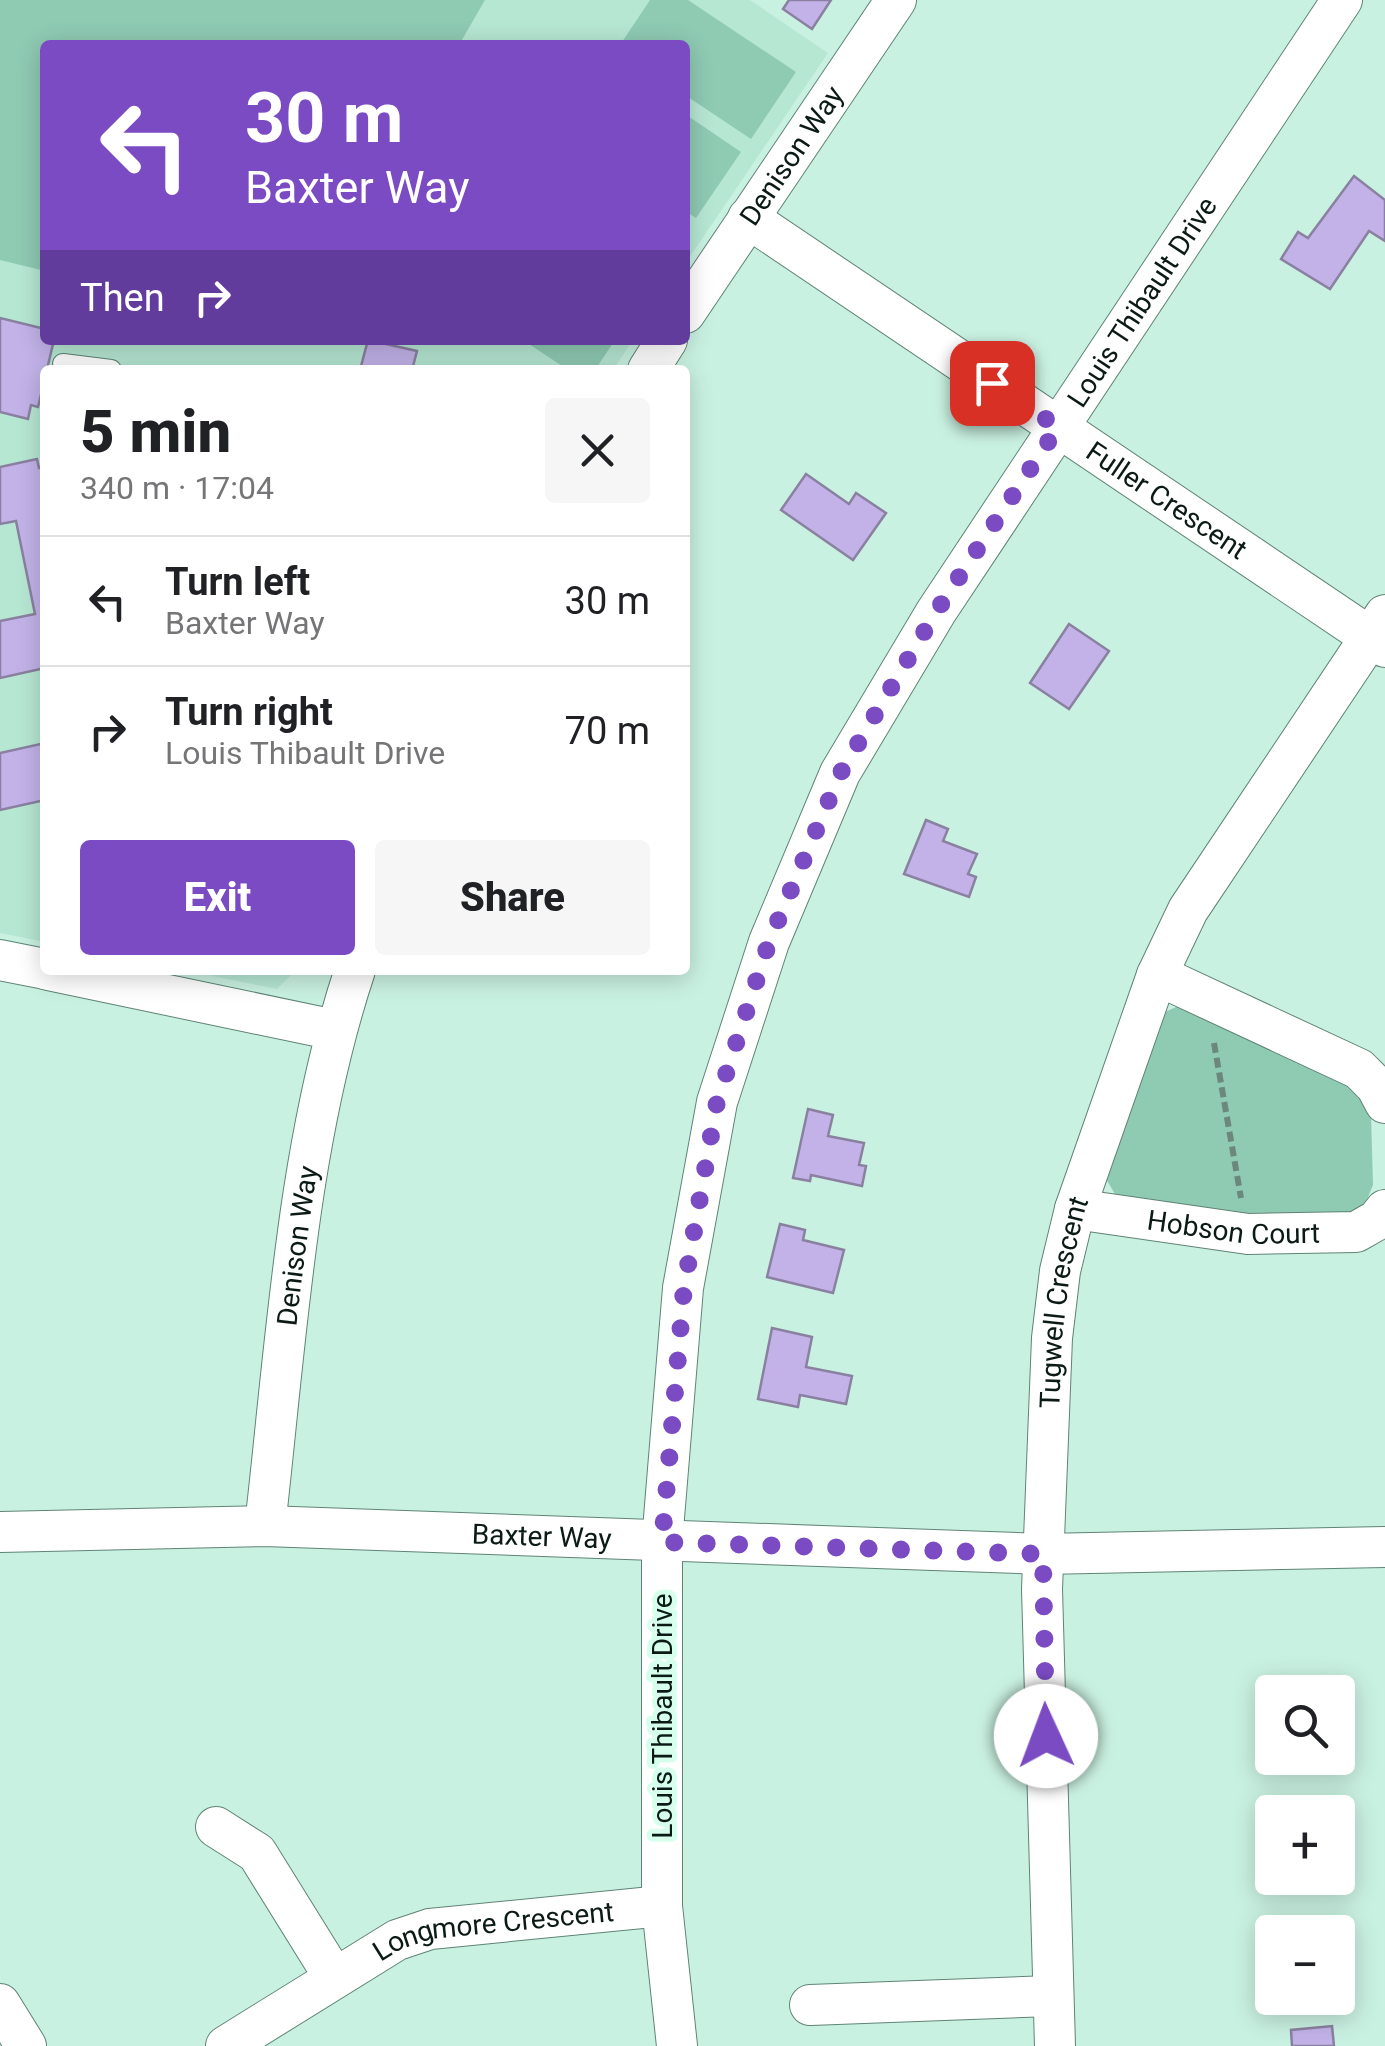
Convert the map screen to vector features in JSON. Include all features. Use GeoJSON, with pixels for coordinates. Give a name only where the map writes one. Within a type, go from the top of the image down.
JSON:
{"type":"FeatureCollection","features":[{"type":"Feature","properties":{"kind":"street","name":"Denison Way"},"geometry":{"type":"LineString","coordinates":[[690,305],[896,0]]}},
{"type":"Feature","properties":{"kind":"street","name":"Louis Thibault Drive"},"geometry":{"type":"LineString","coordinates":[[677,2046],[662,1906],[662,1542],[687,1269],[717,1102],[769,942],[840,774],[936,612],[1342,0]]}},
{"type":"Feature","properties":{"kind":"street","name":"Fuller Crescent"},"geometry":{"type":"LineString","coordinates":[[748,218],[1058,427],[1380,633]]}},
{"type":"Feature","properties":{"kind":"street","name":"Tugwell Crescent"},"geometry":{"type":"LineString","coordinates":[[1055,2046],[1043,1554],[1052,1338],[1060,1271],[1075,1209],[1157,975],[1188,910],[1380,633]]}},
{"type":"Feature","properties":{"kind":"street"},"geometry":{"type":"LineString","coordinates":[[0,960],[40,969]]}},
{"type":"Feature","properties":{"kind":"street"},"geometry":{"type":"LineString","coordinates":[[71,975],[335,1030]]}},
{"type":"Feature","properties":{"kind":"street","name":"Denison Way"},"geometry":{"type":"LineString","coordinates":[[264,1526],[298,1245],[335,1030],[353,975]]}},
{"type":"Feature","properties":{"kind":"street"},"geometry":{"type":"LineString","coordinates":[[1157,975],[1359,1069],[1376,1086],[1385,1103]]}},
{"type":"Feature","properties":{"kind":"street","name":"Hobson Court"},"geometry":{"type":"LineString","coordinates":[[1075,1209],[1248,1234],[1356,1232],[1377,1220],[1385,1210]]}},
{"type":"Feature","properties":{"kind":"street","name":"Baxter Way"},"geometry":{"type":"LineString","coordinates":[[0,1532],[264,1526],[1043,1554],[1385,1547]]}},
{"type":"Feature","properties":{"kind":"street"},"geometry":{"type":"LineString","coordinates":[[216,1826],[258,1853],[334,1977]]}},
{"type":"Feature","properties":{"kind":"street","name":"Longmore Crescent"},"geometry":{"type":"LineString","coordinates":[[226,2046],[397,1940],[430,1929],[662,1906]]}},
{"type":"Feature","properties":{"kind":"street"},"geometry":{"type":"LineString","coordinates":[[810,2004],[1052,1996]]}},
{"type":"Feature","properties":{"kind":"street"},"geometry":{"type":"LineString","coordinates":[[0,2004],[26,2046]]}},
{"type":"Feature","properties":{"kind":"lane"},"geometry":{"type":"LineString","coordinates":[[63,364],[71,365]]}},
{"type":"Feature","properties":{"kind":"path"},"geometry":{"type":"LineString","coordinates":[[1205,995],[1248,1234]]}},
{"type":"Feature","properties":{"kind":"shaded area"},"geometry":{"type":"Polygon","coordinates":[[[0,0],[750,0],[828,53],[690,257],[690,40],[40,40],[40,345],[630,345],[616,365],[40,365],[40,941],[0,933],[0,0]]]}},
{"type":"Feature","properties":{"kind":"shaded area"},"geometry":{"type":"Polygon","coordinates":[[[0,0],[485,0],[462,40],[40,40],[40,270],[0,260],[0,0]]]}},
{"type":"Feature","properties":{"kind":"shaded area"},"geometry":{"type":"Polygon","coordinates":[[[650,0],[688,0],[796,72],[751,139],[690,98],[690,40],[623,40],[650,0]]]}},
{"type":"Feature","properties":{"kind":"shaded area"},"geometry":{"type":"Polygon","coordinates":[[[690,117],[741,152],[696,218],[690,214],[690,117]]]}},
{"type":"Feature","properties":{"kind":"shaded area"},"geometry":{"type":"Polygon","coordinates":[[[530,345],[612,345],[598,365],[560,365],[530,345]]]}},
{"type":"Feature","properties":{"kind":"shaded area"},"geometry":{"type":"Polygon","coordinates":[[[207,975],[291,975],[277,989],[207,975]]]}},
{"type":"Feature","properties":{"kind":"shaded area"},"geometry":{"type":"Polygon","coordinates":[[[1183,1004],[1350,1079],[1371,1115],[1373,1185],[1366,1202],[1346,1217],[1250,1221],[1122,1199],[1115,1194],[1106,1179],[1165,1012],[1183,1004]]]}},
{"type":"Feature","properties":{"kind":"building"},"geometry":{"type":"Polygon","coordinates":[[[789,0],[831,0],[812,29],[783,9],[789,0]]]}},
{"type":"Feature","properties":{"kind":"building"},"geometry":{"type":"Polygon","coordinates":[[[1354,176],[1385,200],[1385,241],[1369,231],[1330,289],[1281,259],[1298,232],[1308,238],[1354,176]]]}},
{"type":"Feature","properties":{"kind":"building"},"geometry":{"type":"Polygon","coordinates":[[[0,318],[40,328],[40,345],[53,345],[48,365],[40,365],[38,407],[31,405],[28,419],[0,412],[0,318]]]}},
{"type":"Feature","properties":{"kind":"building"},"geometry":{"type":"Polygon","coordinates":[[[367,345],[417,351],[413,365],[361,365],[367,345]]]}},
{"type":"Feature","properties":{"kind":"building"},"geometry":{"type":"Polygon","coordinates":[[[37,459],[40,468],[40,669],[0,678],[0,621],[35,614],[16,521],[0,524],[0,467],[37,459]]]}},
{"type":"Feature","properties":{"kind":"building"},"geometry":{"type":"Polygon","coordinates":[[[806,474],[849,504],[856,493],[886,513],[853,560],[781,510],[806,474]]]}},
{"type":"Feature","properties":{"kind":"building"},"geometry":{"type":"Polygon","coordinates":[[[1069,624],[1109,651],[1069,709],[1030,683],[1069,624]]]}},
{"type":"Feature","properties":{"kind":"building"},"geometry":{"type":"Polygon","coordinates":[[[40,744],[40,801],[0,810],[0,753],[40,744]]]}},
{"type":"Feature","properties":{"kind":"building"},"geometry":{"type":"Polygon","coordinates":[[[926,820],[948,829],[943,841],[977,854],[968,874],[976,877],[969,897],[904,874],[926,820]]]}},
{"type":"Feature","properties":{"kind":"building"},"geometry":{"type":"Polygon","coordinates":[[[808,1109],[833,1115],[828,1136],[864,1143],[859,1165],[866,1166],[862,1186],[811,1175],[810,1181],[793,1178],[808,1109]]]}},
{"type":"Feature","properties":{"kind":"building"},"geometry":{"type":"Polygon","coordinates":[[[780,1224],[805,1230],[803,1240],[844,1250],[833,1293],[767,1277],[780,1224]]]}},
{"type":"Feature","properties":{"kind":"building"},"geometry":{"type":"Polygon","coordinates":[[[772,1328],[812,1337],[806,1367],[852,1376],[846,1404],[800,1395],[798,1407],[758,1399],[772,1328]]]}},
{"type":"Feature","properties":{"kind":"building"},"geometry":{"type":"Polygon","coordinates":[[[1332,2026],[1334,2046],[1292,2046],[1291,2030],[1332,2026]]]}},
{"type":"Feature","properties":{"kind":"route"},"geometry":{"type":"LineString","coordinates":[[992,383],[1058,427],[936,612],[840,774],[769,942],[717,1102],[684,1288],[662,1542],[1043,1554],[1046,1736]]}}]}
